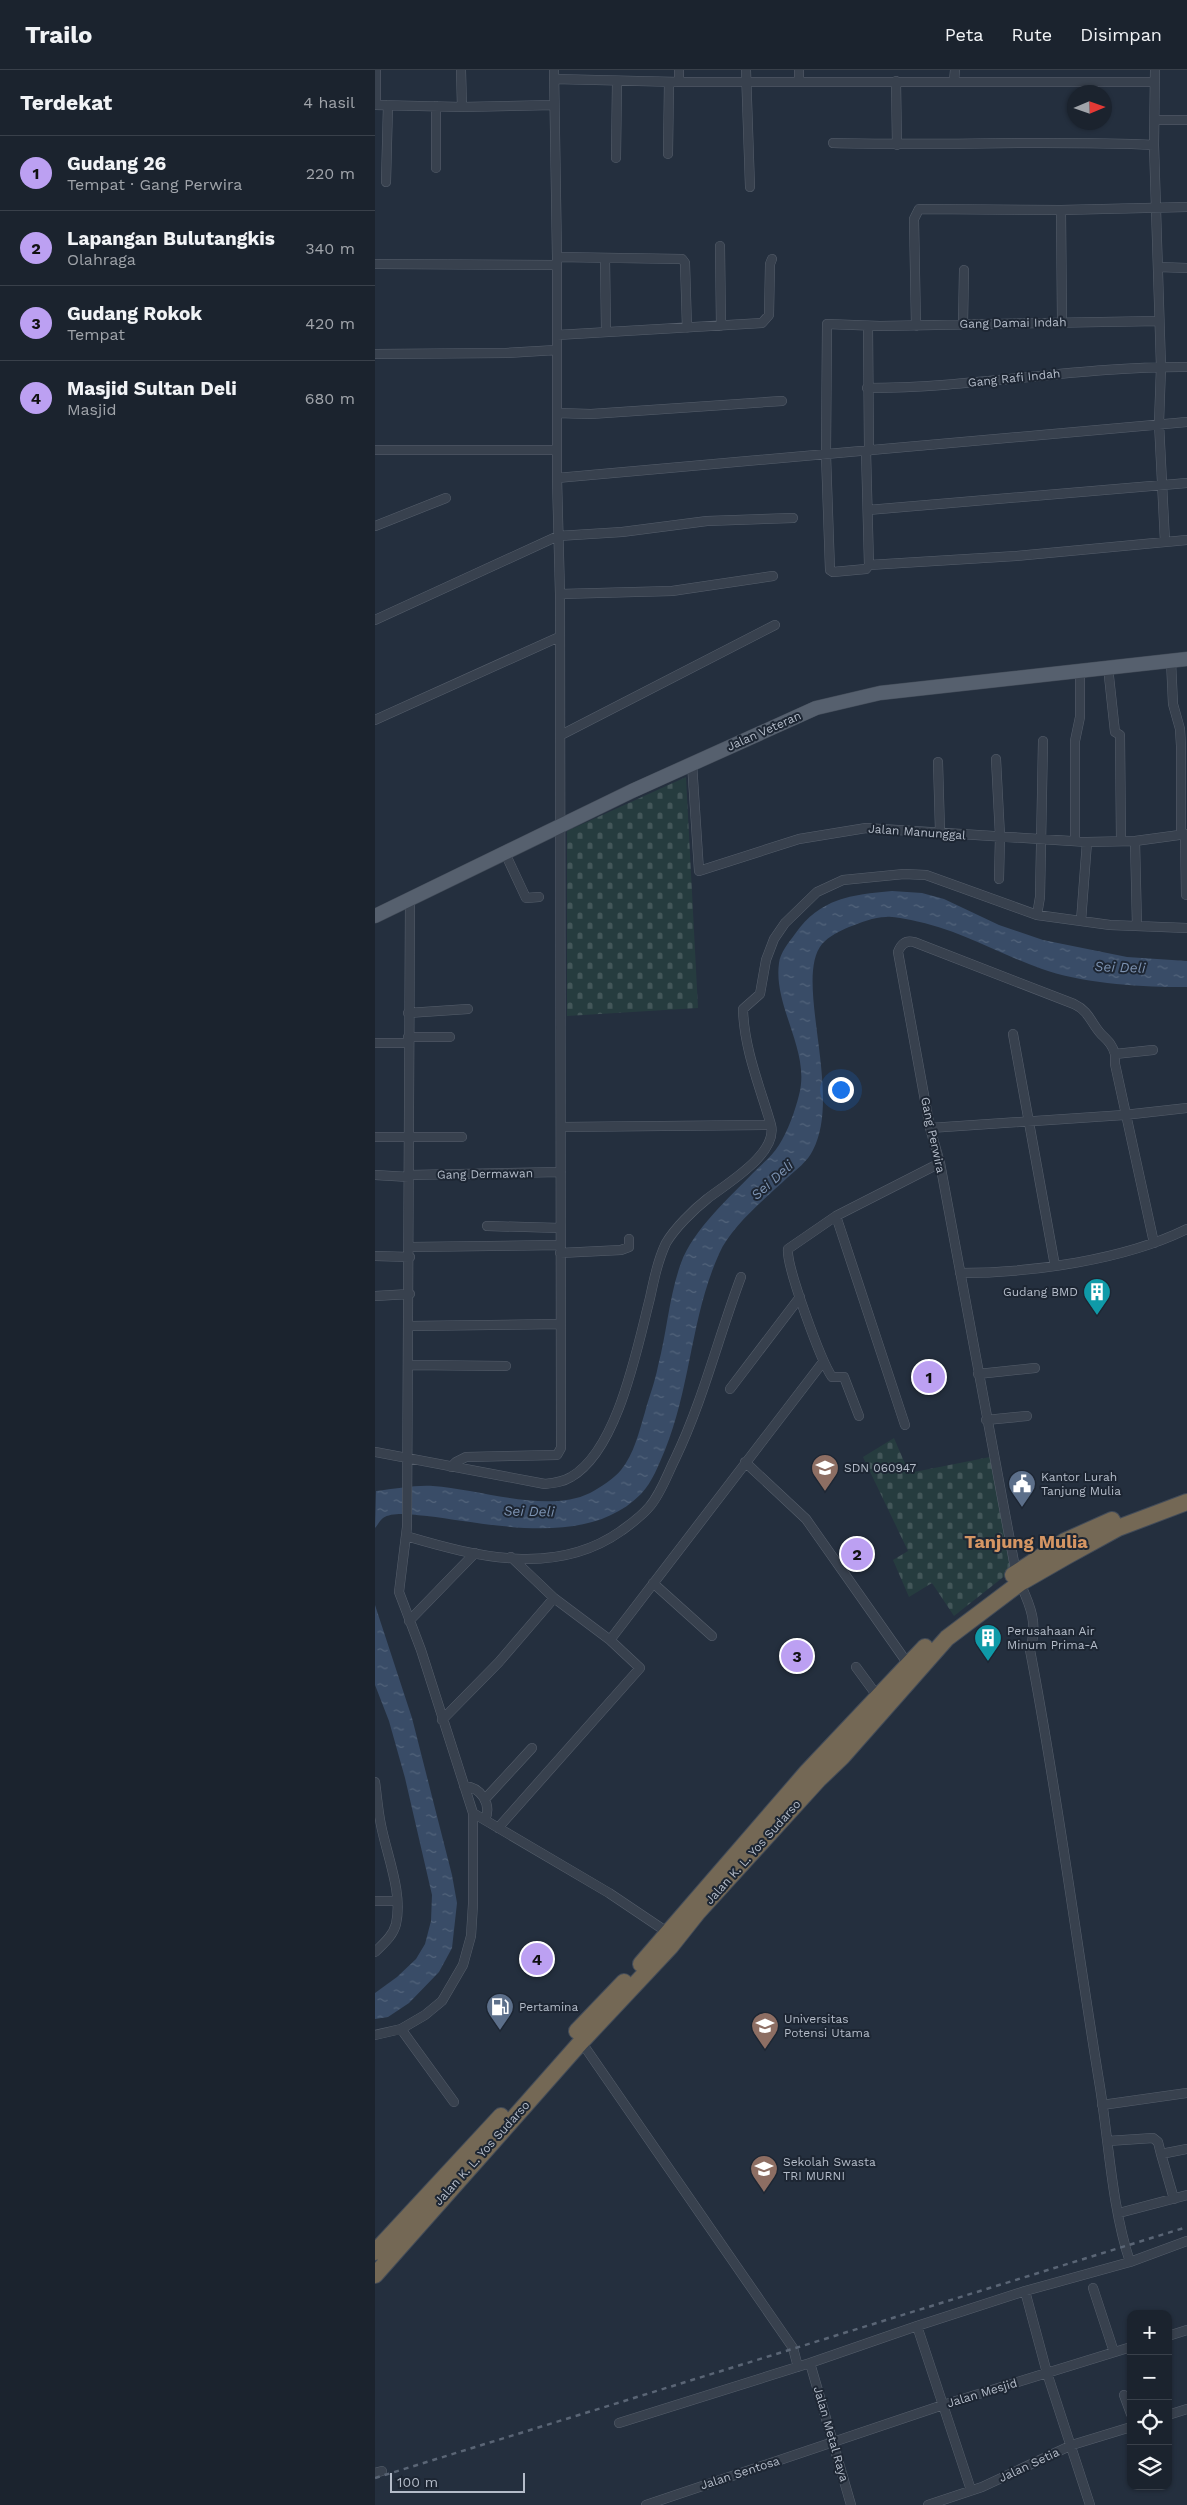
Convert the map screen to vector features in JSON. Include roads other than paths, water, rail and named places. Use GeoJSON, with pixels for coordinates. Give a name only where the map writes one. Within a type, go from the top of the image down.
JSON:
{"type":"FeatureCollection","features":[{"type":"Feature","properties":{"kind":"highway","name":"Jalan K. L. Yos Sudarso"},"geometry":{"type":"LineString","coordinates":[[375,2252],[510,2107],[671,1946],[699,1912],[818,1780],[842,1757],[947,1638],[1018,1578],[1065,1542],[1138,1508],[1187,1492]]}},
{"type":"Feature","properties":{"kind":"highway","name":"Jalan K. L. Yos Sudarso"},"geometry":{"type":"LineString","coordinates":[[375,2275],[578,2037],[601,2003],[633,1973],[807,1772],[908,1664],[951,1622],[1018,1578],[1118,1528],[1187,1502]]}},
{"type":"Feature","properties":{"kind":"main road","name":"Jalan Veteran"},"geometry":{"type":"LineString","coordinates":[[375,916],[691,763],[816,708],[851,698],[913,689],[1187,659]]}},
{"type":"Feature","properties":{"kind":"street"},"geometry":{"type":"LineString","coordinates":[[376,70],[376,105],[462,107],[554,105]]}},
{"type":"Feature","properties":{"kind":"street"},"geometry":{"type":"LineString","coordinates":[[461,70],[462,107]]}},
{"type":"Feature","properties":{"kind":"street"},"geometry":{"type":"LineString","coordinates":[[679,70],[679,82]]}},
{"type":"Feature","properties":{"kind":"street"},"geometry":{"type":"LineString","coordinates":[[746,70],[750,187]]}},
{"type":"Feature","properties":{"kind":"street"},"geometry":{"type":"LineString","coordinates":[[799,70],[799,82]]}},
{"type":"Feature","properties":{"kind":"street"},"geometry":{"type":"LineString","coordinates":[[954,81],[955,70]]}},
{"type":"Feature","properties":{"kind":"street"},"geometry":{"type":"LineString","coordinates":[[1155,70],[1156,120],[1154,146],[1161,367],[1159,423],[1165,542]]}},
{"type":"Feature","properties":{"kind":"street"},"geometry":{"type":"LineString","coordinates":[[451,1467],[456,1462],[467,1457],[559,1453],[561,1448],[561,735],[554,75],[617,81],[669,82],[1155,82]]}},
{"type":"Feature","properties":{"kind":"street"},"geometry":{"type":"LineString","coordinates":[[617,81],[617,158]]}},
{"type":"Feature","properties":{"kind":"street"},"geometry":{"type":"LineString","coordinates":[[668,154],[669,82]]}},
{"type":"Feature","properties":{"kind":"street"},"geometry":{"type":"LineString","coordinates":[[896,82],[897,145]]}},
{"type":"Feature","properties":{"kind":"street"},"geometry":{"type":"LineString","coordinates":[[386,182],[388,105]]}},
{"type":"Feature","properties":{"kind":"street"},"geometry":{"type":"LineString","coordinates":[[436,106],[436,168]]}},
{"type":"Feature","properties":{"kind":"street"},"geometry":{"type":"LineString","coordinates":[[1156,120],[1187,120]]}},
{"type":"Feature","properties":{"kind":"street"},"geometry":{"type":"LineString","coordinates":[[833,143],[897,145],[1081,142],[1154,146]]}},
{"type":"Feature","properties":{"kind":"street"},"geometry":{"type":"LineString","coordinates":[[916,326],[914,219],[919,209],[1061,210],[1187,207]]}},
{"type":"Feature","properties":{"kind":"street"},"geometry":{"type":"LineString","coordinates":[[1061,210],[1062,322]]}},
{"type":"Feature","properties":{"kind":"street"},"geometry":{"type":"LineString","coordinates":[[720,246],[721,326]]}},
{"type":"Feature","properties":{"kind":"street"},"geometry":{"type":"LineString","coordinates":[[605,258],[606,332]]}},
{"type":"Feature","properties":{"kind":"street"},"geometry":{"type":"LineString","coordinates":[[375,264],[557,261],[605,258],[682,258],[685,263],[687,328]]}},
{"type":"Feature","properties":{"kind":"street"},"geometry":{"type":"LineString","coordinates":[[557,335],[762,323],[767,320],[769,315],[770,264],[772,259]]}},
{"type":"Feature","properties":{"kind":"street"},"geometry":{"type":"LineString","coordinates":[[1159,267],[1187,268]]}},
{"type":"Feature","properties":{"kind":"street"},"geometry":{"type":"LineString","coordinates":[[963,324],[964,270]]}},
{"type":"Feature","properties":{"kind":"street","name":"Gang Damai Indah"},"geometry":{"type":"LineString","coordinates":[[826,454],[825,326],[829,323],[868,326],[916,326],[1159,321]]}},
{"type":"Feature","properties":{"kind":"street"},"geometry":{"type":"LineString","coordinates":[[868,326],[867,451],[869,566]]}},
{"type":"Feature","properties":{"kind":"street"},"geometry":{"type":"LineString","coordinates":[[375,354],[506,353],[557,350]]}},
{"type":"Feature","properties":{"kind":"street","name":"Gang Rafi Indah"},"geometry":{"type":"LineString","coordinates":[[867,388],[921,387],[989,382],[1058,373],[1187,367]]}},
{"type":"Feature","properties":{"kind":"street"},"geometry":{"type":"LineString","coordinates":[[557,413],[591,414],[782,401]]}},
{"type":"Feature","properties":{"kind":"street"},"geometry":{"type":"LineString","coordinates":[[557,478],[1187,422]]}},
{"type":"Feature","properties":{"kind":"street"},"geometry":{"type":"LineString","coordinates":[[375,450],[557,450]]}},
{"type":"Feature","properties":{"kind":"street"},"geometry":{"type":"LineString","coordinates":[[826,454],[830,570],[833,572],[866,569],[869,566],[1016,556],[1187,540]]}},
{"type":"Feature","properties":{"kind":"street"},"geometry":{"type":"LineString","coordinates":[[868,510],[1187,483]]}},
{"type":"Feature","properties":{"kind":"street"},"geometry":{"type":"LineString","coordinates":[[375,526],[446,498]]}},
{"type":"Feature","properties":{"kind":"street"},"geometry":{"type":"LineString","coordinates":[[375,620],[559,536],[622,532],[707,521],[793,518]]}},
{"type":"Feature","properties":{"kind":"street"},"geometry":{"type":"LineString","coordinates":[[560,594],[672,590],[773,576]]}},
{"type":"Feature","properties":{"kind":"street"},"geometry":{"type":"LineString","coordinates":[[561,735],[775,625]]}},
{"type":"Feature","properties":{"kind":"street"},"geometry":{"type":"LineString","coordinates":[[375,720],[559,637]]}},
{"type":"Feature","properties":{"kind":"street"},"geometry":{"type":"LineString","coordinates":[[1171,661],[1173,704],[1180,729],[1186,895]]}},
{"type":"Feature","properties":{"kind":"street"},"geometry":{"type":"LineString","coordinates":[[1108,667],[1115,732],[1120,735],[1121,841]]}},
{"type":"Feature","properties":{"kind":"street"},"geometry":{"type":"LineString","coordinates":[[1075,841],[1075,741],[1080,717],[1080,671]]}},
{"type":"Feature","properties":{"kind":"street"},"geometry":{"type":"LineString","coordinates":[[1037,915],[1040,897],[1043,740]]}},
{"type":"Feature","properties":{"kind":"street"},"geometry":{"type":"LineString","coordinates":[[996,759],[1000,836],[999,879]]}},
{"type":"Feature","properties":{"kind":"street"},"geometry":{"type":"LineString","coordinates":[[938,762],[940,831]]}},
{"type":"Feature","properties":{"kind":"street","name":"Jalan Manunggal"},"geometry":{"type":"LineString","coordinates":[[691,763],[699,871],[799,839],[865,828],[940,831],[1087,842],[1135,841],[1184,835]]}},
{"type":"Feature","properties":{"kind":"street"},"geometry":{"type":"LineString","coordinates":[[1135,841],[1137,926]]}},
{"type":"Feature","properties":{"kind":"street"},"geometry":{"type":"LineString","coordinates":[[1081,921],[1087,842]]}},
{"type":"Feature","properties":{"kind":"street"},"geometry":{"type":"LineString","coordinates":[[505,853],[526,898],[539,897]]}},
{"type":"Feature","properties":{"kind":"street"},"geometry":{"type":"LineString","coordinates":[[375,1452],[545,1484],[570,1478],[583,1468],[601,1447],[613,1426],[643,1327],[659,1259],[667,1243],[706,1199],[733,1181],[752,1164],[771,1138],[771,1125],[743,1025],[743,1009],[759,994],[766,960],[774,939],[785,922],[817,892],[843,880],[904,874],[926,875],[1037,915],[1137,926],[1187,928]]}},
{"type":"Feature","properties":{"kind":"street"},"geometry":{"type":"LineString","coordinates":[[375,2035],[401,2029],[425,2015],[442,2001],[463,1966],[471,1936],[473,1904],[473,1813],[421,1650],[401,1600],[399,1584],[406,1532],[409,1365],[408,1013],[410,899]]}},
{"type":"Feature","properties":{"kind":"street","name":"Gang Perwira"},"geometry":{"type":"LineString","coordinates":[[1115,1054],[1111,1042],[1100,1033],[1084,1009],[1074,1004],[914,942],[905,942],[898,952],[930,1128],[940,1163],[986,1420],[1018,1578],[1031,1610],[1035,1634],[1030,1650],[1065,1847],[1082,1978],[1119,2213],[1130,2262]]}},
{"type":"Feature","properties":{"kind":"street"},"geometry":{"type":"LineString","coordinates":[[408,1013],[468,1009]]}},
{"type":"Feature","properties":{"kind":"street"},"geometry":{"type":"LineString","coordinates":[[1013,1034],[1055,1266]]}},
{"type":"Feature","properties":{"kind":"street"},"geometry":{"type":"LineString","coordinates":[[375,1043],[450,1037]]}},
{"type":"Feature","properties":{"kind":"street"},"geometry":{"type":"LineString","coordinates":[[1153,1050],[1115,1054],[1124,1115],[1153,1243]]}},
{"type":"Feature","properties":{"kind":"street"},"geometry":{"type":"LineString","coordinates":[[930,1128],[1028,1123],[1187,1108]]}},
{"type":"Feature","properties":{"kind":"street"},"geometry":{"type":"LineString","coordinates":[[561,1127],[771,1125]]}},
{"type":"Feature","properties":{"kind":"street"},"geometry":{"type":"LineString","coordinates":[[375,1136],[462,1137]]}},
{"type":"Feature","properties":{"kind":"street"},"geometry":{"type":"LineString","coordinates":[[859,1416],[845,1377],[832,1377],[823,1362],[800,1297],[788,1249],[836,1216],[940,1163]]}},
{"type":"Feature","properties":{"kind":"street","name":"Gang Dermawan"},"geometry":{"type":"LineString","coordinates":[[375,1175],[409,1176],[561,1172]]}},
{"type":"Feature","properties":{"kind":"street"},"geometry":{"type":"LineString","coordinates":[[836,1216],[905,1425]]}},
{"type":"Feature","properties":{"kind":"street"},"geometry":{"type":"LineString","coordinates":[[487,1226],[560,1228]]}},
{"type":"Feature","properties":{"kind":"street"},"geometry":{"type":"LineString","coordinates":[[960,1273],[991,1273],[1055,1266],[1153,1243],[1187,1229]]}},
{"type":"Feature","properties":{"kind":"street"},"geometry":{"type":"LineString","coordinates":[[375,1256],[410,1252],[560,1249],[621,1250],[629,1247],[629,1239]]}},
{"type":"Feature","properties":{"kind":"street"},"geometry":{"type":"LineString","coordinates":[[406,1532],[475,1553],[537,1560],[585,1551],[611,1538],[638,1519],[652,1505],[686,1437],[705,1384],[719,1335],[741,1277]]}},
{"type":"Feature","properties":{"kind":"street"},"geometry":{"type":"LineString","coordinates":[[375,1296],[409,1294]]}},
{"type":"Feature","properties":{"kind":"street"},"geometry":{"type":"LineString","coordinates":[[731,1390],[800,1297]]}},
{"type":"Feature","properties":{"kind":"street"},"geometry":{"type":"LineString","coordinates":[[409,1326],[561,1324]]}},
{"type":"Feature","properties":{"kind":"street"},"geometry":{"type":"LineString","coordinates":[[610,1640],[823,1362]]}},
{"type":"Feature","properties":{"kind":"street"},"geometry":{"type":"LineString","coordinates":[[409,1365],[506,1366]]}},
{"type":"Feature","properties":{"kind":"street"},"geometry":{"type":"LineString","coordinates":[[978,1374],[1035,1368]]}},
{"type":"Feature","properties":{"kind":"street"},"geometry":{"type":"LineString","coordinates":[[986,1420],[1027,1416]]}},
{"type":"Feature","properties":{"kind":"street"},"geometry":{"type":"LineString","coordinates":[[745,1462],[805,1519],[908,1664]]}},
{"type":"Feature","properties":{"kind":"street"},"geometry":{"type":"LineString","coordinates":[[409,1621],[475,1553]]}},
{"type":"Feature","properties":{"kind":"street"},"geometry":{"type":"LineString","coordinates":[[498,1828],[640,1668],[610,1640],[554,1598],[511,1557]]}},
{"type":"Feature","properties":{"kind":"street"},"geometry":{"type":"LineString","coordinates":[[653,1583],[712,1636]]}},
{"type":"Feature","properties":{"kind":"street"},"geometry":{"type":"LineString","coordinates":[[442,1720],[499,1662],[554,1598]]}},
{"type":"Feature","properties":{"kind":"street"},"geometry":{"type":"LineString","coordinates":[[856,1667],[877,1697]]}},
{"type":"Feature","properties":{"kind":"street"},"geometry":{"type":"LineString","coordinates":[[485,1799],[532,1748]]}},
{"type":"Feature","properties":{"kind":"street"},"geometry":{"type":"LineString","coordinates":[[375,1782],[378,1823],[397,1901],[395,1927],[386,1942],[375,1952]]}},
{"type":"Feature","properties":{"kind":"street"},"geometry":{"type":"LineString","coordinates":[[464,1786],[477,1790],[485,1799],[488,1811],[485,1820]]}},
{"type":"Feature","properties":{"kind":"street"},"geometry":{"type":"LineString","coordinates":[[473,1813],[609,1892],[667,1932]]}},
{"type":"Feature","properties":{"kind":"street"},"geometry":{"type":"LineString","coordinates":[[375,1901],[397,1901]]}},
{"type":"Feature","properties":{"kind":"street"},"geometry":{"type":"LineString","coordinates":[[401,2029],[454,2102]]}},
{"type":"Feature","properties":{"kind":"street"},"geometry":{"type":"LineString","coordinates":[[578,2037],[793,2348],[798,2367]]}},
{"type":"Feature","properties":{"kind":"street"},"geometry":{"type":"LineString","coordinates":[[1103,2105],[1187,2093]]}},
{"type":"Feature","properties":{"kind":"street"},"geometry":{"type":"LineString","coordinates":[[1108,2141],[1153,2138],[1157,2142],[1174,2199]]}},
{"type":"Feature","properties":{"kind":"street"},"geometry":{"type":"LineString","coordinates":[[1161,2154],[1187,2150]]}},
{"type":"Feature","properties":{"kind":"street"},"geometry":{"type":"LineString","coordinates":[[1119,2213],[1187,2195]]}},
{"type":"Feature","properties":{"kind":"street"},"geometry":{"type":"LineString","coordinates":[[619,2423],[810,2364],[917,2326],[1025,2291],[1130,2262],[1187,2240]]}},
{"type":"Feature","properties":{"kind":"street"},"geometry":{"type":"LineString","coordinates":[[1093,2288],[1114,2352]]}},
{"type":"Feature","properties":{"kind":"street"},"geometry":{"type":"LineString","coordinates":[[1025,2291],[1047,2373],[1090,2505]]}},
{"type":"Feature","properties":{"kind":"street"},"geometry":{"type":"LineString","coordinates":[[917,2326],[971,2490]]}},
{"type":"Feature","properties":{"kind":"street"},"geometry":{"type":"LineString","coordinates":[[1172,2335],[1187,2330]]}},
{"type":"Feature","properties":{"kind":"street","name":"Jalan Mesjid"},"geometry":{"type":"LineString","coordinates":[[834,2442],[943,2405],[1127,2348]]}},
{"type":"Feature","properties":{"kind":"street","name":"Jalan Metal Raya"},"geometry":{"type":"LineString","coordinates":[[810,2364],[851,2505]]}},
{"type":"Feature","properties":{"kind":"street"},"geometry":{"type":"LineString","coordinates":[[1124,2395],[1127,2403]]}},
{"type":"Feature","properties":{"kind":"street"},"geometry":{"type":"LineString","coordinates":[[1172,2414],[1187,2409]]}},
{"type":"Feature","properties":{"kind":"street","name":"Jalan Setia"},"geometry":{"type":"LineString","coordinates":[[928,2505],[971,2490],[1072,2445],[1127,2428]]}},
{"type":"Feature","properties":{"kind":"street","name":"Jalan Sentosa"},"geometry":{"type":"LineString","coordinates":[[646,2505],[834,2442]]}},
{"type":"Feature","properties":{"kind":"water","name":"Sei Deli"},"geometry":{"type":"Polygon","coordinates":[[[892,891],[922,893],[944,899],[999,925],[1043,940],[1127,957],[1187,961],[1187,987],[1114,984],[1057,974],[1025,963],[945,929],[895,917],[881,917],[867,921],[831,936],[822,944],[815,961],[813,983],[823,1099],[821,1126],[813,1150],[801,1165],[740,1223],[719,1254],[702,1302],[674,1426],[652,1479],[645,1489],[619,1511],[594,1521],[567,1527],[510,1527],[398,1514],[383,1518],[375,1528],[376,1491],[433,1486],[534,1501],[573,1499],[602,1486],[626,1464],[636,1442],[654,1384],[681,1263],[694,1239],[713,1215],[777,1149],[791,1121],[799,1095],[800,1062],[781,996],[779,963],[781,955],[805,922],[826,906],[837,900],[863,894],[892,891]]]}},
{"type":"Feature","properties":{"kind":"water"},"geometry":{"type":"Polygon","coordinates":[[[375,1605],[412,1718],[452,1875],[457,1903],[452,1948],[439,1972],[409,2003],[388,2017],[375,2019],[375,1993],[397,1977],[416,1959],[425,1944],[431,1921],[432,1895],[405,1778],[389,1721],[375,1685],[375,1605]]]}},
{"type":"Feature","properties":{"kind":"railway"},"geometry":{"type":"LineString","coordinates":[[375,2478],[1187,2227]]}},
{"type":"Feature","properties":{"kind":"place","name":"Gudang BMD"},"geometry":{"type":"Point","coordinates":[1097,1316]}},
{"type":"Feature","properties":{"kind":"place","name":"Gudang 26"},"geometry":{"type":"Point","coordinates":[929,1377]}},
{"type":"Feature","properties":{"kind":"place","name":"SDN 060947"},"geometry":{"type":"Point","coordinates":[825,1492]}},
{"type":"Feature","properties":{"kind":"place","name":"Kantor Lurah Tanjung Mulia"},"geometry":{"type":"Point","coordinates":[1022,1508]}},
{"type":"Feature","properties":{"kind":"place","name":"Lapangan Bulutangkis"},"geometry":{"type":"Point","coordinates":[857,1554]}},
{"type":"Feature","properties":{"kind":"place","name":"Gudang Rokok"},"geometry":{"type":"Point","coordinates":[797,1656]}},
{"type":"Feature","properties":{"kind":"place","name":"Perusahaan Air Minum Prima-A"},"geometry":{"type":"Point","coordinates":[988,1662]}},
{"type":"Feature","properties":{"kind":"place","name":"Masjid Sultan Deli"},"geometry":{"type":"Point","coordinates":[537,1959]}},
{"type":"Feature","properties":{"kind":"place","name":"Pertamina"},"geometry":{"type":"Point","coordinates":[500,2031]}},
{"type":"Feature","properties":{"kind":"place","name":"Universitas Potensi Utama"},"geometry":{"type":"Point","coordinates":[765,2050]}},
{"type":"Feature","properties":{"kind":"place","name":"Sekolah Swasta TRI MURNI"},"geometry":{"type":"Point","coordinates":[764,2193]}},
{"type":"Feature","properties":{"kind":"district","name":"Tanjung Mulia"},"geometry":{"type":"Point","coordinates":[1026,1542]}}]}
